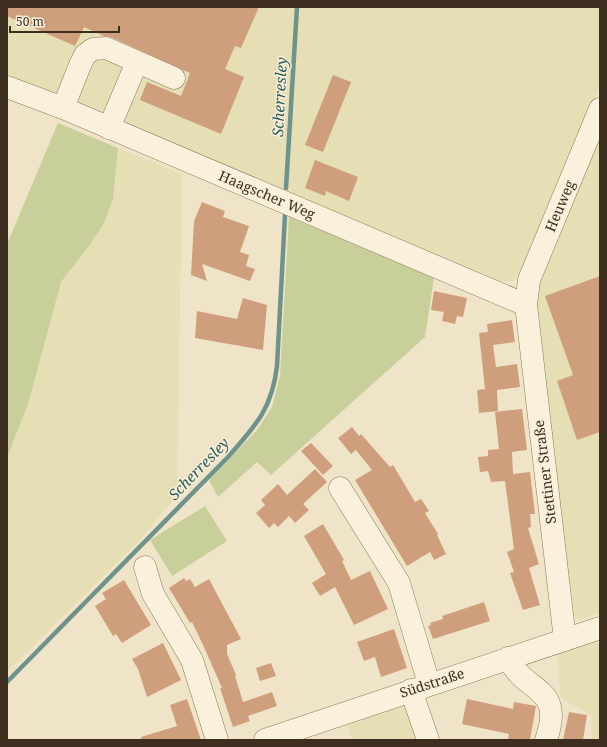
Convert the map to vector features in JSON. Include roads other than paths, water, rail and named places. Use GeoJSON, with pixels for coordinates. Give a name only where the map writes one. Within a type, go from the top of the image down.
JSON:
{"type":"FeatureCollection","features":[{"type":"Feature","properties":{"kind":"street"},"geometry":{"type":"LineString","coordinates":[[63,108],[80,65],[85,55],[92,49],[106,48],[174,78]]}},
{"type":"Feature","properties":{"kind":"street"},"geometry":{"type":"LineString","coordinates":[[109,128],[137,62]]}},
{"type":"Feature","properties":{"kind":"street","name":"Haagscher Weg"},"geometry":{"type":"LineString","coordinates":[[7,87],[63,108],[526,305]]}},
{"type":"Feature","properties":{"kind":"street","name":"Heuweg"},"geometry":{"type":"LineString","coordinates":[[526,305],[529,280],[600,109]]}},
{"type":"Feature","properties":{"kind":"street","name":"Stettiner Straße"},"geometry":{"type":"LineString","coordinates":[[526,305],[565,640]]}},
{"type":"Feature","properties":{"kind":"street"},"geometry":{"type":"LineString","coordinates":[[340,488],[399,583],[420,687],[428,740]]}},
{"type":"Feature","properties":{"kind":"street"},"geometry":{"type":"LineString","coordinates":[[145,567],[153,594],[192,660],[217,740]]}},
{"type":"Feature","properties":{"kind":"street","name":"Südstraße"},"geometry":{"type":"LineString","coordinates":[[265,740],[600,628]]}},
{"type":"Feature","properties":{"kind":"street"},"geometry":{"type":"LineString","coordinates":[[508,658],[514,670],[544,694],[550,704],[552,714],[551,727],[546,740]]}},
{"type":"Feature","properties":{"kind":"waterway","name":"Scherresley"},"geometry":{"type":"LineString","coordinates":[[286,188],[297,7]]}},
{"type":"Feature","properties":{"kind":"waterway","name":"Scherresley"},"geometry":{"type":"LineString","coordinates":[[7,682],[228,457],[261,416],[271,394],[277,366],[285,215]]}}]}
